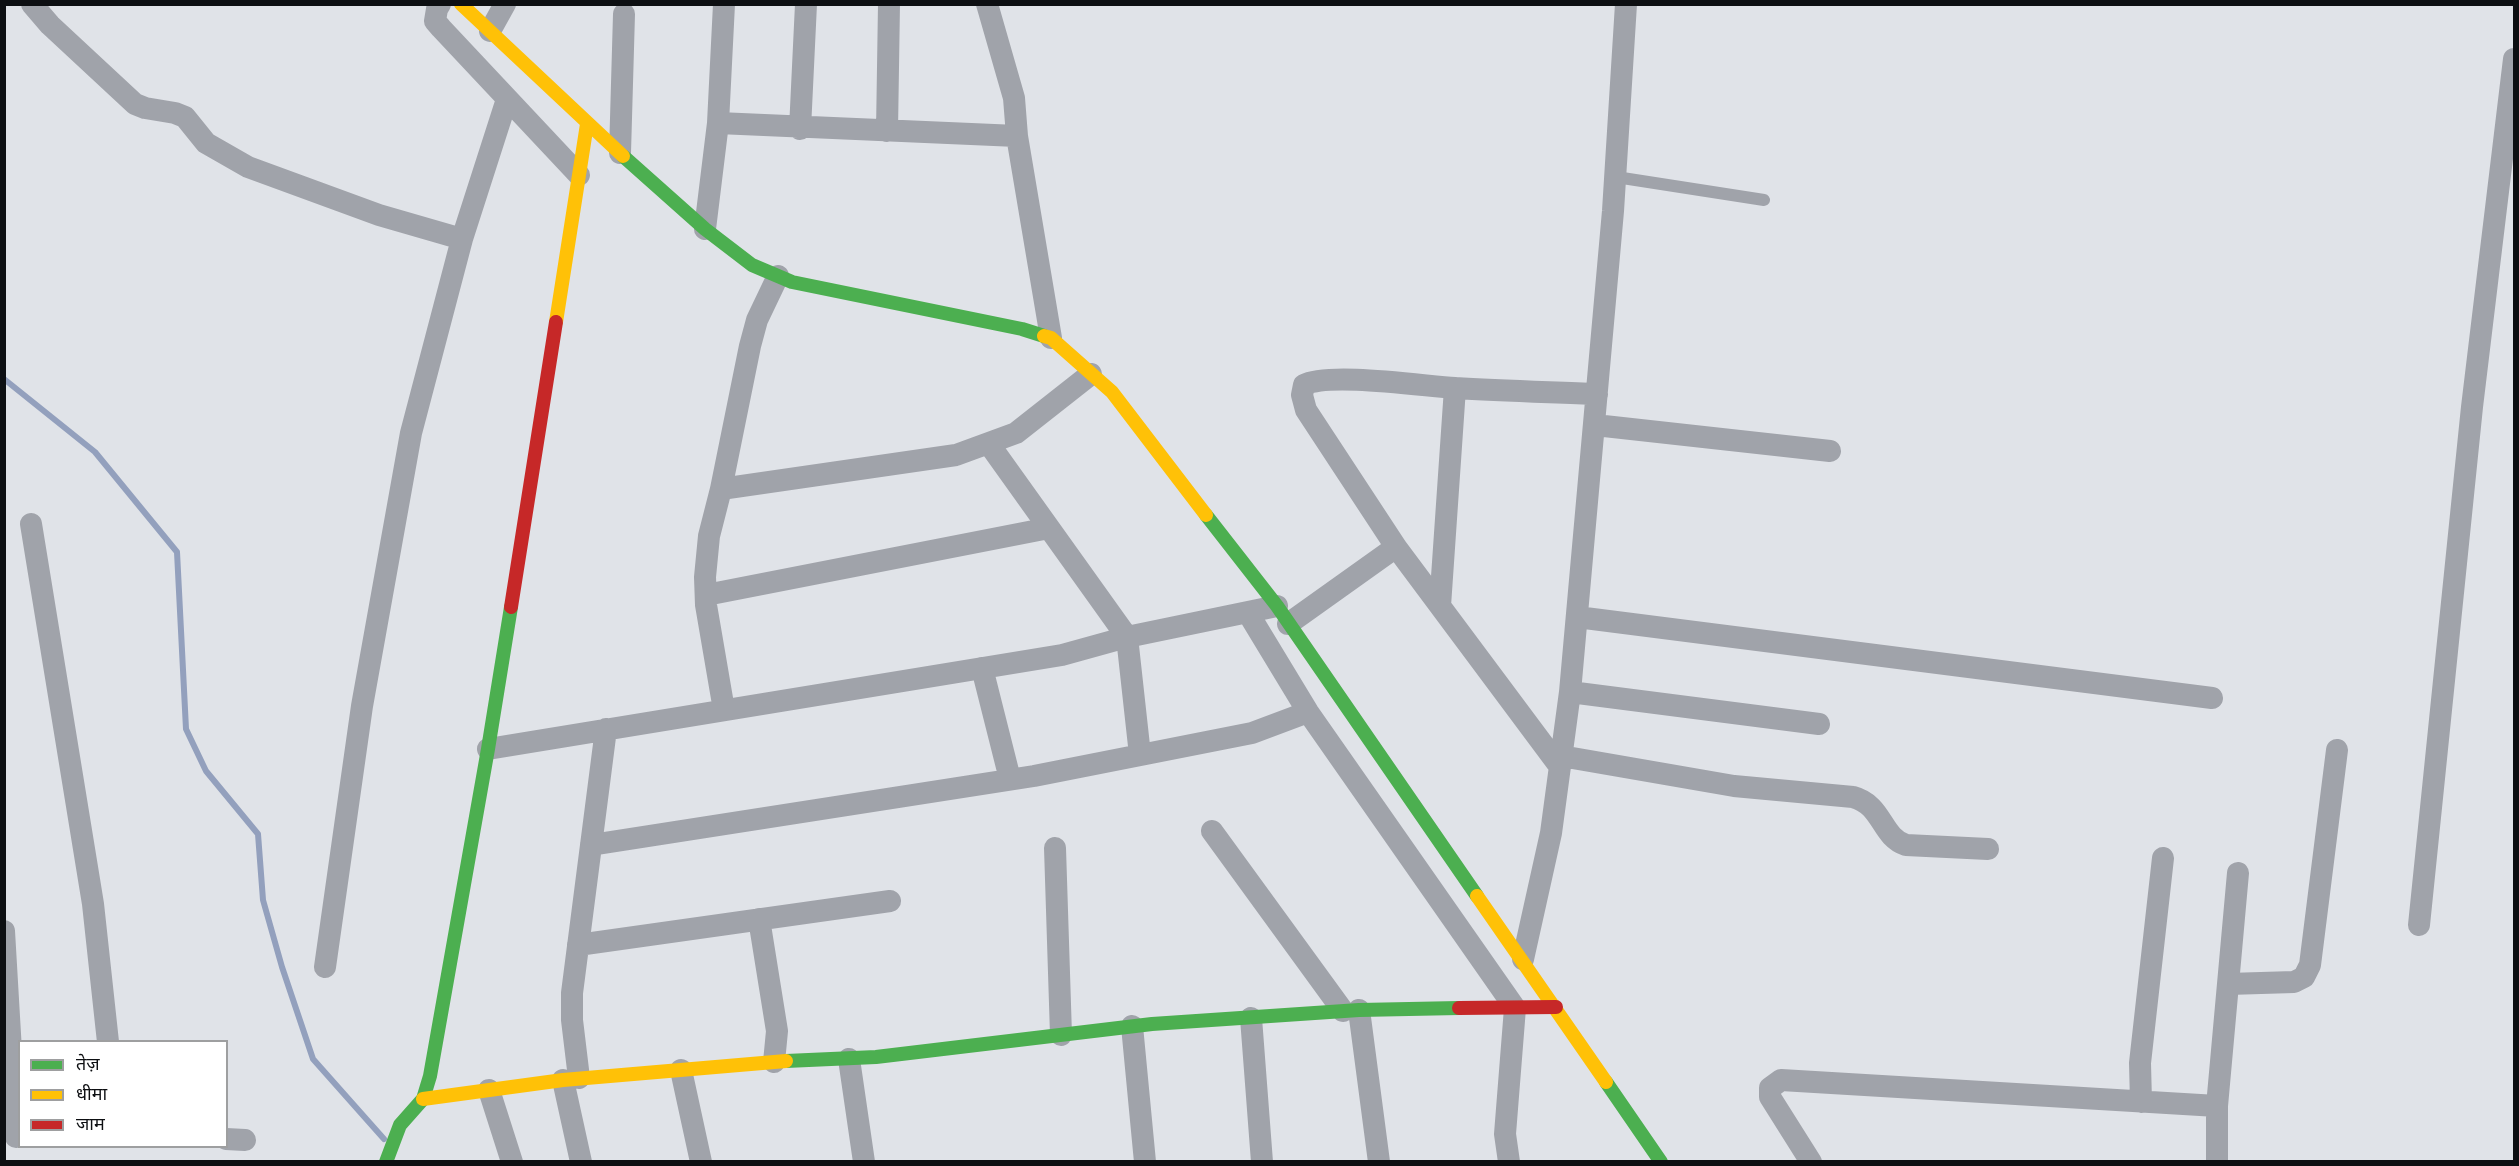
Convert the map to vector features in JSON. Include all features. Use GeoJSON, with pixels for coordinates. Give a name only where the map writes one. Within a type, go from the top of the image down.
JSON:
{"type":"FeatureCollection","features":[{"type":"Feature","properties":{"kind":"street"},"geometry":{"type":"LineString","coordinates":[[32,4],[50,25],[135,104],[185,117],[206,143],[248,167],[379,215],[462,239]]}},
{"type":"Feature","properties":{"kind":"street"},"geometry":{"type":"LineString","coordinates":[[440,4],[435,21],[579,175]]}},
{"type":"Feature","properties":{"kind":"street"},"geometry":{"type":"LineString","coordinates":[[461,4],[587,124],[705,229],[752,265],[792,282],[1022,329],[1051,338],[1112,392],[1283,615],[1661,1161]]}},
{"type":"Feature","properties":{"kind":"street"},"geometry":{"type":"LineString","coordinates":[[490,31],[505,4]]}},
{"type":"Feature","properties":{"kind":"street"},"geometry":{"type":"LineString","coordinates":[[705,229],[718,123],[724,4]]}},
{"type":"Feature","properties":{"kind":"street"},"geometry":{"type":"LineString","coordinates":[[800,129],[806,4]]}},
{"type":"Feature","properties":{"kind":"street"},"geometry":{"type":"LineString","coordinates":[[887,131],[889,4]]}},
{"type":"Feature","properties":{"kind":"street"},"geometry":{"type":"LineString","coordinates":[[987,4],[1014,98],[1017,136],[1051,338]]}},
{"type":"Feature","properties":{"kind":"street"},"geometry":{"type":"LineString","coordinates":[[1523,959],[1551,833],[1570,692],[1616,177],[1626,4]]}},
{"type":"Feature","properties":{"kind":"street"},"geometry":{"type":"LineString","coordinates":[[620,153],[624,14]]}},
{"type":"Feature","properties":{"kind":"street"},"geometry":{"type":"LineString","coordinates":[[2419,925],[2472,407],[2510,124],[2514,59]]}},
{"type":"Feature","properties":{"kind":"street"},"geometry":{"type":"LineString","coordinates":[[325,967],[362,706],[411,433],[462,239],[507,99]]}},
{"type":"Feature","properties":{"kind":"street"},"geometry":{"type":"LineString","coordinates":[[718,123],[800,129],[1017,136]]}},
{"type":"Feature","properties":{"kind":"street"},"geometry":{"type":"LineString","coordinates":[[386,1161],[400,1125],[423,1099],[430,1076],[488,749],[587,124]]}},
{"type":"Feature","properties":{"kind":"street"},"geometry":{"type":"LineString","coordinates":[[724,710],[706,595],[705,577],[709,536],[721,489],[750,346],[758,320],[778,276]]}},
{"type":"Feature","properties":{"kind":"street"},"geometry":{"type":"LineString","coordinates":[[721,489],[956,455],[1016,433],[1091,374]]}},
{"type":"Feature","properties":{"kind":"street"},"geometry":{"type":"LineString","coordinates":[[1598,394],[1314,380],[1304,385],[1302,395],[1306,410],[1396,547],[1561,762],[1734,786],[1852,797],[1864,800],[1872,807],[1897,842],[1906,845],[1988,849]]}},
{"type":"Feature","properties":{"kind":"street"},"geometry":{"type":"LineString","coordinates":[[1440,606],[1455,388]]}},
{"type":"Feature","properties":{"kind":"street"},"geometry":{"type":"LineString","coordinates":[[1595,425],[1830,451]]}},
{"type":"Feature","properties":{"kind":"street"},"geometry":{"type":"LineString","coordinates":[[989,444],[1127,638],[1140,755]]}},
{"type":"Feature","properties":{"kind":"street"},"geometry":{"type":"LineString","coordinates":[[31,524],[93,904],[108,1040]]}},
{"type":"Feature","properties":{"kind":"street"},"geometry":{"type":"LineString","coordinates":[[706,595],[1049,528]]}},
{"type":"Feature","properties":{"kind":"street"},"geometry":{"type":"LineString","coordinates":[[488,749],[1062,655],[1127,638],[1248,612],[1283,615],[1396,547]]}},
{"type":"Feature","properties":{"kind":"street"},"geometry":{"type":"LineString","coordinates":[[1248,612],[1308,711],[1515,1008],[1505,1134],[1509,1161]]}},
{"type":"Feature","properties":{"kind":"street"},"geometry":{"type":"LineString","coordinates":[[1577,617],[2212,698]]}},
{"type":"Feature","properties":{"kind":"street"},"geometry":{"type":"LineString","coordinates":[[982,668],[1010,779]]}},
{"type":"Feature","properties":{"kind":"street"},"geometry":{"type":"LineString","coordinates":[[1570,692],[1819,724]]}},
{"type":"Feature","properties":{"kind":"street"},"geometry":{"type":"LineString","coordinates":[[591,845],[1010,779],[1140,755],[1252,733],[1308,711]]}},
{"type":"Feature","properties":{"kind":"street"},"geometry":{"type":"LineString","coordinates":[[581,1161],[571,1079],[572,993],[606,729]]}},
{"type":"Feature","properties":{"kind":"street"},"geometry":{"type":"LineString","coordinates":[[2228,984],[2294,982],[2304,977],[2310,965],[2337,750]]}},
{"type":"Feature","properties":{"kind":"street"},"geometry":{"type":"LineString","coordinates":[[1212,831],[1351,1010],[1379,1161]]}},
{"type":"Feature","properties":{"kind":"street"},"geometry":{"type":"LineString","coordinates":[[1055,848],[1061,1035]]}},
{"type":"Feature","properties":{"kind":"street"},"geometry":{"type":"LineString","coordinates":[[2141,1102],[2140,1063],[2163,858]]}},
{"type":"Feature","properties":{"kind":"street"},"geometry":{"type":"LineString","coordinates":[[2217,1161],[2217,1106],[2238,873]]}},
{"type":"Feature","properties":{"kind":"street"},"geometry":{"type":"LineString","coordinates":[[578,945],[890,901]]}},
{"type":"Feature","properties":{"kind":"street"},"geometry":{"type":"LineString","coordinates":[[759,919],[777,1031],[774,1062]]}},
{"type":"Feature","properties":{"kind":"street"},"geometry":{"type":"LineString","coordinates":[[4,931],[13,1137]]}},
{"type":"Feature","properties":{"kind":"street"},"geometry":{"type":"LineString","coordinates":[[423,1099],[571,1079],[774,1062],[876,1058],[1132,1026],[1351,1010],[1556,1007]]}},
{"type":"Feature","properties":{"kind":"street"},"geometry":{"type":"LineString","coordinates":[[1251,1018],[1262,1161]]}},
{"type":"Feature","properties":{"kind":"street"},"geometry":{"type":"LineString","coordinates":[[1132,1026],[1145,1161]]}},
{"type":"Feature","properties":{"kind":"street"},"geometry":{"type":"LineString","coordinates":[[849,1059],[864,1161]]}},
{"type":"Feature","properties":{"kind":"street"},"geometry":{"type":"LineString","coordinates":[[681,1070],[701,1161]]}},
{"type":"Feature","properties":{"kind":"street"},"geometry":{"type":"LineString","coordinates":[[1810,1161],[1770,1097],[1770,1088],[1780,1080],[2217,1106]]}},
{"type":"Feature","properties":{"kind":"street"},"geometry":{"type":"LineString","coordinates":[[489,1090],[512,1161]]}},
{"type":"Feature","properties":{"kind":"lane"},"geometry":{"type":"LineString","coordinates":[[1616,177],[1764,200]]}},
{"type":"Feature","properties":{"kind":"waterway"},"geometry":{"type":"LineString","coordinates":[[4,379],[95,452],[177,552],[186,729],[206,771],[258,834],[263,900],[282,967],[313,1059],[384,1139]]}},
{"type":"Feature","properties":{"kind":"traffic: fast"},"geometry":{"type":"LineString","coordinates":[[623,156],[705,229],[752,265],[792,282],[1022,329],[1044,336]]}},
{"type":"Feature","properties":{"kind":"traffic: fast"},"geometry":{"type":"LineString","coordinates":[[1206,515],[1277,606],[1477,896]]}},
{"type":"Feature","properties":{"kind":"traffic: fast"},"geometry":{"type":"LineString","coordinates":[[386,1162],[400,1125],[423,1099],[430,1076],[511,607]]}},
{"type":"Feature","properties":{"kind":"traffic: fast"},"geometry":{"type":"LineString","coordinates":[[786,1061],[876,1057],[1152,1024],[1359,1010],[1459,1008]]}},
{"type":"Feature","properties":{"kind":"traffic: fast"},"geometry":{"type":"LineString","coordinates":[[1606,1082],[1661,1162]]}},
{"type":"Feature","properties":{"kind":"traffic: slow"},"geometry":{"type":"LineString","coordinates":[[461,4],[623,156]]}},
{"type":"Feature","properties":{"kind":"traffic: slow"},"geometry":{"type":"LineString","coordinates":[[556,322],[587,124]]}},
{"type":"Feature","properties":{"kind":"traffic: slow"},"geometry":{"type":"LineString","coordinates":[[1044,336],[1051,338],[1112,392],[1206,515]]}},
{"type":"Feature","properties":{"kind":"traffic: slow"},"geometry":{"type":"LineString","coordinates":[[1477,896],[1606,1082]]}},
{"type":"Feature","properties":{"kind":"traffic: slow"},"geometry":{"type":"LineString","coordinates":[[423,1099],[563,1080],[786,1061]]}},
{"type":"Feature","properties":{"kind":"traffic: jam"},"geometry":{"type":"LineString","coordinates":[[511,607],[556,322]]}},
{"type":"Feature","properties":{"kind":"traffic: jam"},"geometry":{"type":"LineString","coordinates":[[1459,1008],[1556,1007]]}}]}
